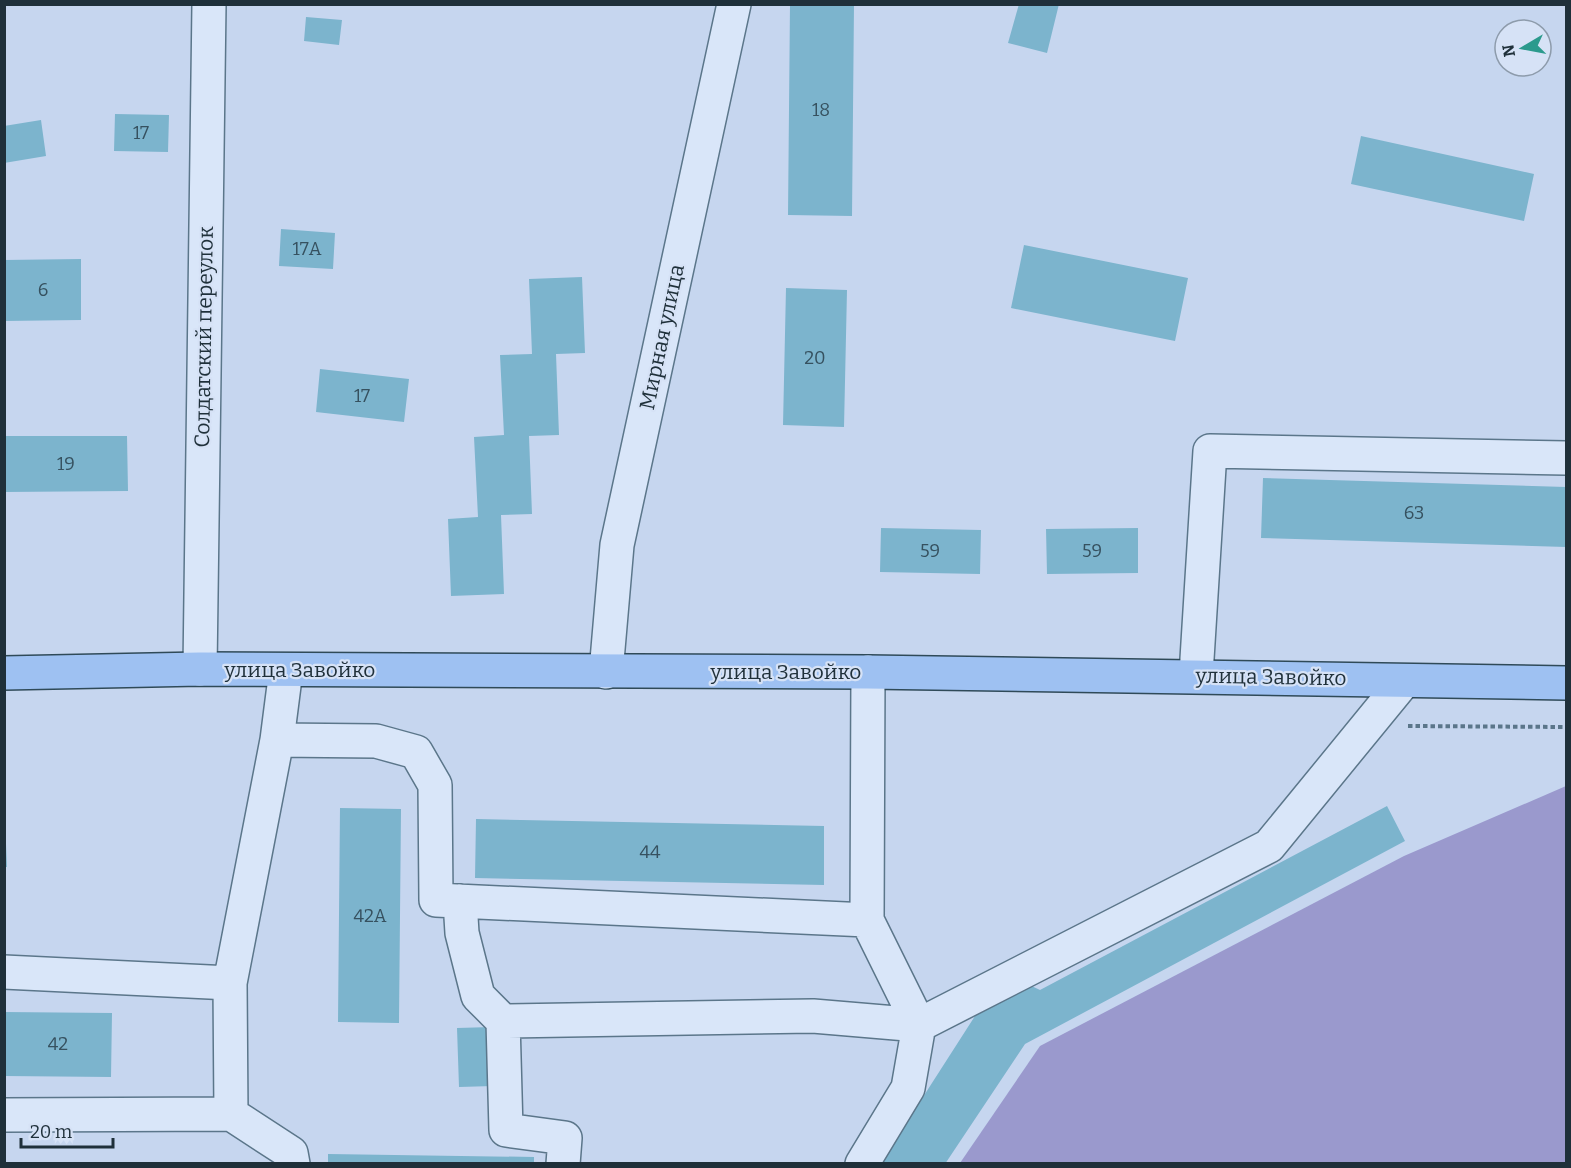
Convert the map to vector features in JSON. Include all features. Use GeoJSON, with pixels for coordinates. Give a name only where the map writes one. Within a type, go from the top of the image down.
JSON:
{"type":"FeatureCollection","features":[{"type":"Feature","properties":{"kind":"main road","name":"улица Завойко"},"geometry":{"type":"LineString","coordinates":[[4,673],[200,669],[868,672],[1196,675],[1566,683]]}},
{"type":"Feature","properties":{"kind":"street","name":"Солдатский переулок"},"geometry":{"type":"LineString","coordinates":[[200,669],[209,4]]}},
{"type":"Feature","properties":{"kind":"street","name":"Мирная улица"},"geometry":{"type":"LineString","coordinates":[[606,672],[617,545],[734,4]]}},
{"type":"Feature","properties":{"kind":"street"},"geometry":{"type":"LineString","coordinates":[[1196,675],[1210,450],[1566,458]]}},
{"type":"Feature","properties":{"kind":"street"},"geometry":{"type":"LineString","coordinates":[[231,1114],[230,983],[278,740],[286,670]]}},
{"type":"Feature","properties":{"kind":"street"},"geometry":{"type":"LineString","coordinates":[[862,1164],[908,1088],[919,1025],[867,920],[868,672]]}},
{"type":"Feature","properties":{"kind":"street"},"geometry":{"type":"LineString","coordinates":[[503,1021],[813,1016],[919,1025],[1269,846],[1404,681]]}},
{"type":"Feature","properties":{"kind":"street"},"geometry":{"type":"LineString","coordinates":[[278,740],[376,741],[416,752],[435,786],[436,900],[867,920]]}},
{"type":"Feature","properties":{"kind":"street"},"geometry":{"type":"LineString","coordinates":[[460,901],[462,933],[478,996],[503,1021],[506,1130],[565,1138],[563,1164]]}},
{"type":"Feature","properties":{"kind":"street"},"geometry":{"type":"LineString","coordinates":[[4,972],[230,983]]}},
{"type":"Feature","properties":{"kind":"street"},"geometry":{"type":"LineString","coordinates":[[4,1115],[231,1114],[291,1153],[293,1164]]}},
{"type":"Feature","properties":{"kind":"path"},"geometry":{"type":"LineString","coordinates":[[1367,726],[1566,727]]}},
{"type":"Feature","properties":{"kind":"shaded area"},"geometry":{"type":"Polygon","coordinates":[[[1566,786],[1566,1163],[960,1163],[1040,1046],[1404,856],[1566,786]]]}},
{"type":"Feature","properties":{"kind":"building"},"geometry":{"type":"Polygon","coordinates":[[[790,4],[854,4],[852,216],[788,215],[790,4]]]}},
{"type":"Feature","properties":{"kind":"building"},"geometry":{"type":"Polygon","coordinates":[[[1019,4],[1059,4],[1047,53],[1008,43],[1019,4]]]}},
{"type":"Feature","properties":{"kind":"building"},"geometry":{"type":"Polygon","coordinates":[[[306,17],[342,20],[339,45],[304,41],[306,17]]]}},
{"type":"Feature","properties":{"kind":"building"},"geometry":{"type":"Polygon","coordinates":[[[115,114],[169,115],[168,152],[114,151],[115,114]]]}},
{"type":"Feature","properties":{"kind":"building"},"geometry":{"type":"Polygon","coordinates":[[[41,120],[46,156],[4,163],[4,126],[41,120]]]}},
{"type":"Feature","properties":{"kind":"building"},"geometry":{"type":"Polygon","coordinates":[[[1361,136],[1534,174],[1524,221],[1351,184],[1361,136]]]}},
{"type":"Feature","properties":{"kind":"building"},"geometry":{"type":"Polygon","coordinates":[[[281,229],[335,233],[333,269],[279,266],[281,229]]]}},
{"type":"Feature","properties":{"kind":"building"},"geometry":{"type":"Polygon","coordinates":[[[1024,245],[1188,278],[1175,341],[1011,308],[1024,245]]]}},
{"type":"Feature","properties":{"kind":"building"},"geometry":{"type":"Polygon","coordinates":[[[81,259],[81,320],[4,321],[4,260],[81,259]]]}},
{"type":"Feature","properties":{"kind":"building"},"geometry":{"type":"Polygon","coordinates":[[[582,277],[585,353],[556,354],[559,435],[529,436],[532,514],[501,515],[504,594],[451,596],[448,519],[478,517],[474,437],[504,435],[500,355],[532,354],[529,279],[582,277]]]}},
{"type":"Feature","properties":{"kind":"building"},"geometry":{"type":"Polygon","coordinates":[[[786,288],[847,290],[844,427],[783,425],[786,288]]]}},
{"type":"Feature","properties":{"kind":"building"},"geometry":{"type":"Polygon","coordinates":[[[320,369],[409,379],[404,422],[316,412],[320,369]]]}},
{"type":"Feature","properties":{"kind":"building"},"geometry":{"type":"Polygon","coordinates":[[[4,436],[127,436],[128,491],[4,492],[4,436]]]}},
{"type":"Feature","properties":{"kind":"building"},"geometry":{"type":"Polygon","coordinates":[[[1263,478],[1566,487],[1566,547],[1261,538],[1263,478]]]}},
{"type":"Feature","properties":{"kind":"building"},"geometry":{"type":"Polygon","coordinates":[[[881,528],[981,530],[980,574],[880,572],[881,528]]]}},
{"type":"Feature","properties":{"kind":"building"},"geometry":{"type":"Polygon","coordinates":[[[1138,528],[1138,573],[1047,574],[1046,529],[1138,528]]]}},
{"type":"Feature","properties":{"kind":"building"},"geometry":{"type":"Polygon","coordinates":[[[1387,806],[1405,841],[1025,1044],[945,1164],[880,1164],[975,1016],[1023,982],[1040,990],[1387,806]]]}},
{"type":"Feature","properties":{"kind":"building"},"geometry":{"type":"Polygon","coordinates":[[[340,808],[401,809],[399,1023],[338,1022],[340,808]]]}},
{"type":"Feature","properties":{"kind":"building"},"geometry":{"type":"Polygon","coordinates":[[[476,819],[824,826],[824,885],[475,878],[476,819]]]}},
{"type":"Feature","properties":{"kind":"building"},"geometry":{"type":"Polygon","coordinates":[[[4,844],[6,844],[7,867],[4,867],[4,844]]]}},
{"type":"Feature","properties":{"kind":"building"},"geometry":{"type":"Polygon","coordinates":[[[4,1012],[112,1013],[111,1077],[4,1076],[4,1012]]]}},
{"type":"Feature","properties":{"kind":"building"},"geometry":{"type":"Polygon","coordinates":[[[492,1027],[493,1086],[459,1087],[457,1028],[492,1027]]]}},
{"type":"Feature","properties":{"kind":"building"},"geometry":{"type":"Polygon","coordinates":[[[328,1154],[534,1157],[534,1164],[328,1164],[328,1154]]]}}]}
